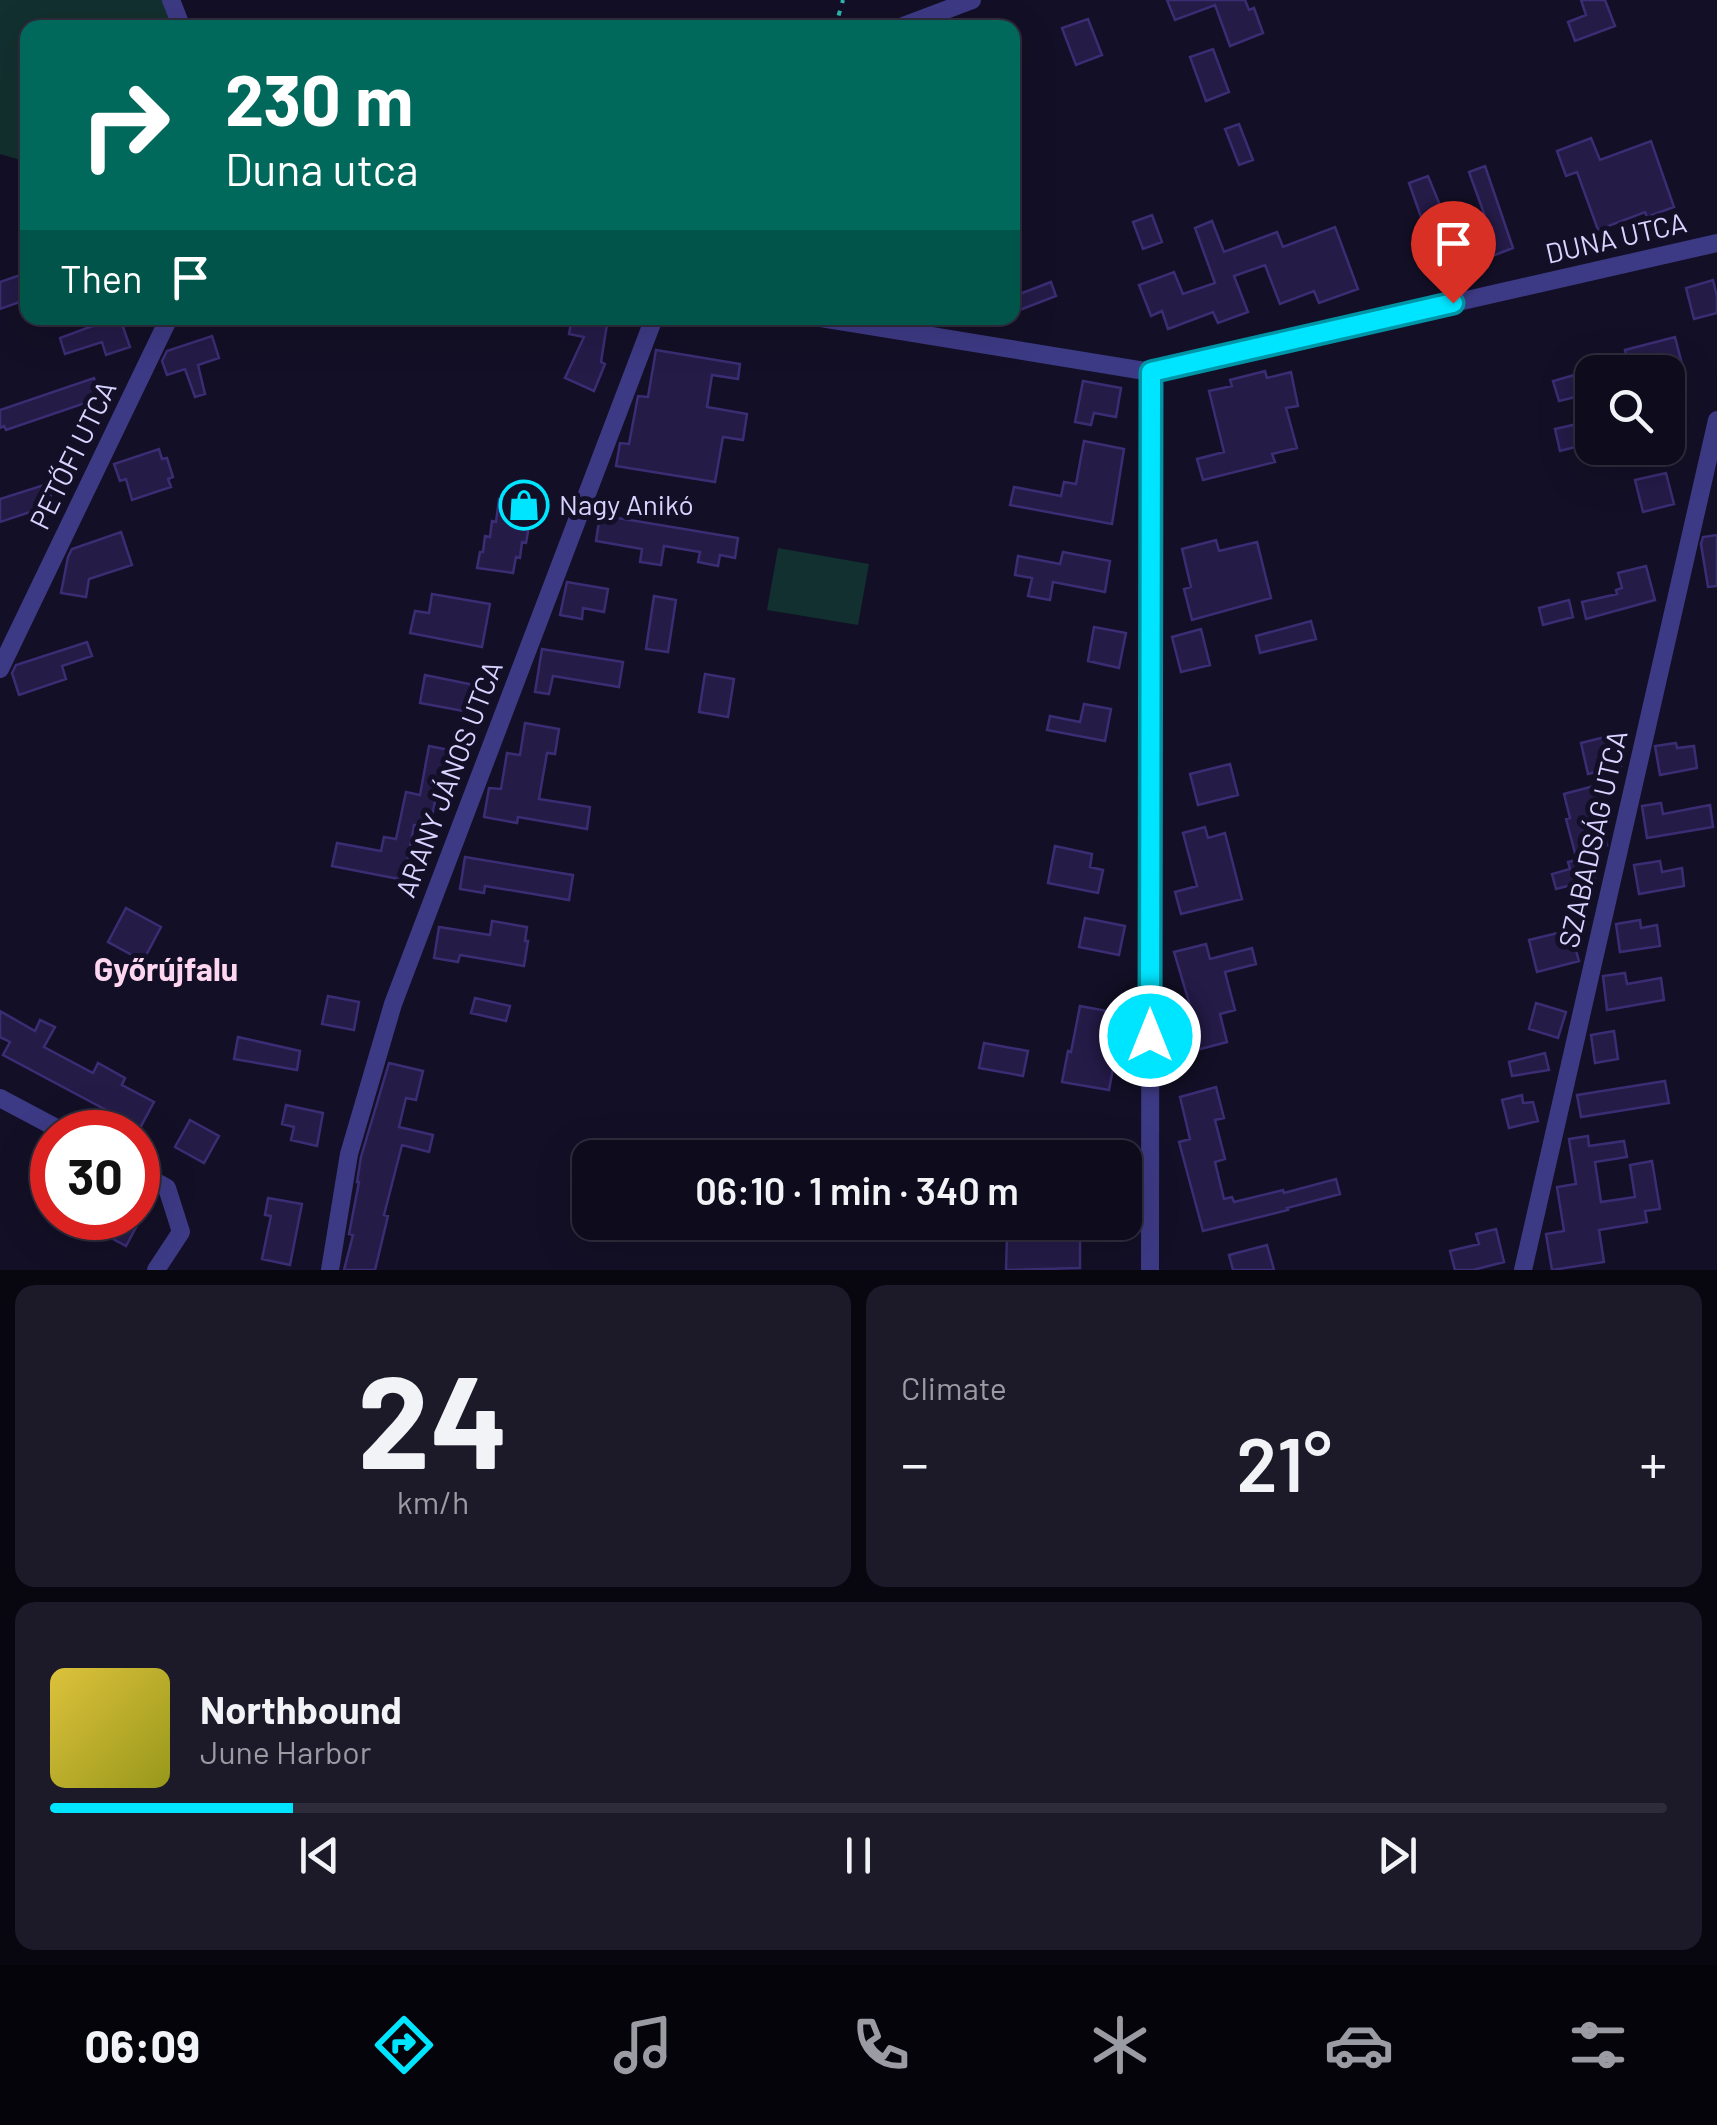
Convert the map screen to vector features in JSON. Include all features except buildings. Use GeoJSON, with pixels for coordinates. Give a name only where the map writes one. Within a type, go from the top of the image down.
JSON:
{"type":"FeatureCollection","features":[{"type":"Feature","properties":{"kind":"street"},"geometry":{"type":"LineString","coordinates":[[919,20],[972,0]]}},
{"type":"Feature","properties":{"kind":"street","name":"DUNA UTCA"},"geometry":{"type":"LineString","coordinates":[[865,325],[1151,372],[1717,243]]}},
{"type":"Feature","properties":{"kind":"street","name":"PETŐFI UTCA"},"geometry":{"type":"LineString","coordinates":[[0,670],[166,325]]}},
{"type":"Feature","properties":{"kind":"street","name":"ARANY JÁNOS UTCA"},"geometry":{"type":"LineString","coordinates":[[330,1270],[349,1154],[393,1004],[651,325]]}},
{"type":"Feature","properties":{"kind":"street"},"geometry":{"type":"LineString","coordinates":[[1150,1270],[1151,372]]}},
{"type":"Feature","properties":{"kind":"street","name":"SZABADSÁG UTCA"},"geometry":{"type":"LineString","coordinates":[[1523,1270],[1717,420]]}},
{"type":"Feature","properties":{"kind":"street"},"geometry":{"type":"LineString","coordinates":[[0,1098],[30,1114]]}},
{"type":"Feature","properties":{"kind":"street"},"geometry":{"type":"LineString","coordinates":[[156,1270],[181,1232],[166,1188],[160,1185]]}},
{"type":"Feature","properties":{"kind":"green space"},"geometry":{"type":"Polygon","coordinates":[[[0,0],[162,0],[169,20],[20,20],[20,160],[0,154],[0,0]]]}},
{"type":"Feature","properties":{"kind":"green space"},"geometry":{"type":"Polygon","coordinates":[[[778,548],[869,564],[858,625],[767,610],[778,548]]]}},
{"type":"Feature","properties":{"kind":"place","name":"Nagy Anikó"},"geometry":{"type":"Point","coordinates":[524,505]}},
{"type":"Feature","properties":{"kind":"district","name":"Győrújfalu"},"geometry":{"type":"Point","coordinates":[166,970]}},
{"type":"Feature","properties":{"kind":"route"},"geometry":{"type":"LineString","coordinates":[[1150,1036],[1151,372],[1453,303]]}}]}
